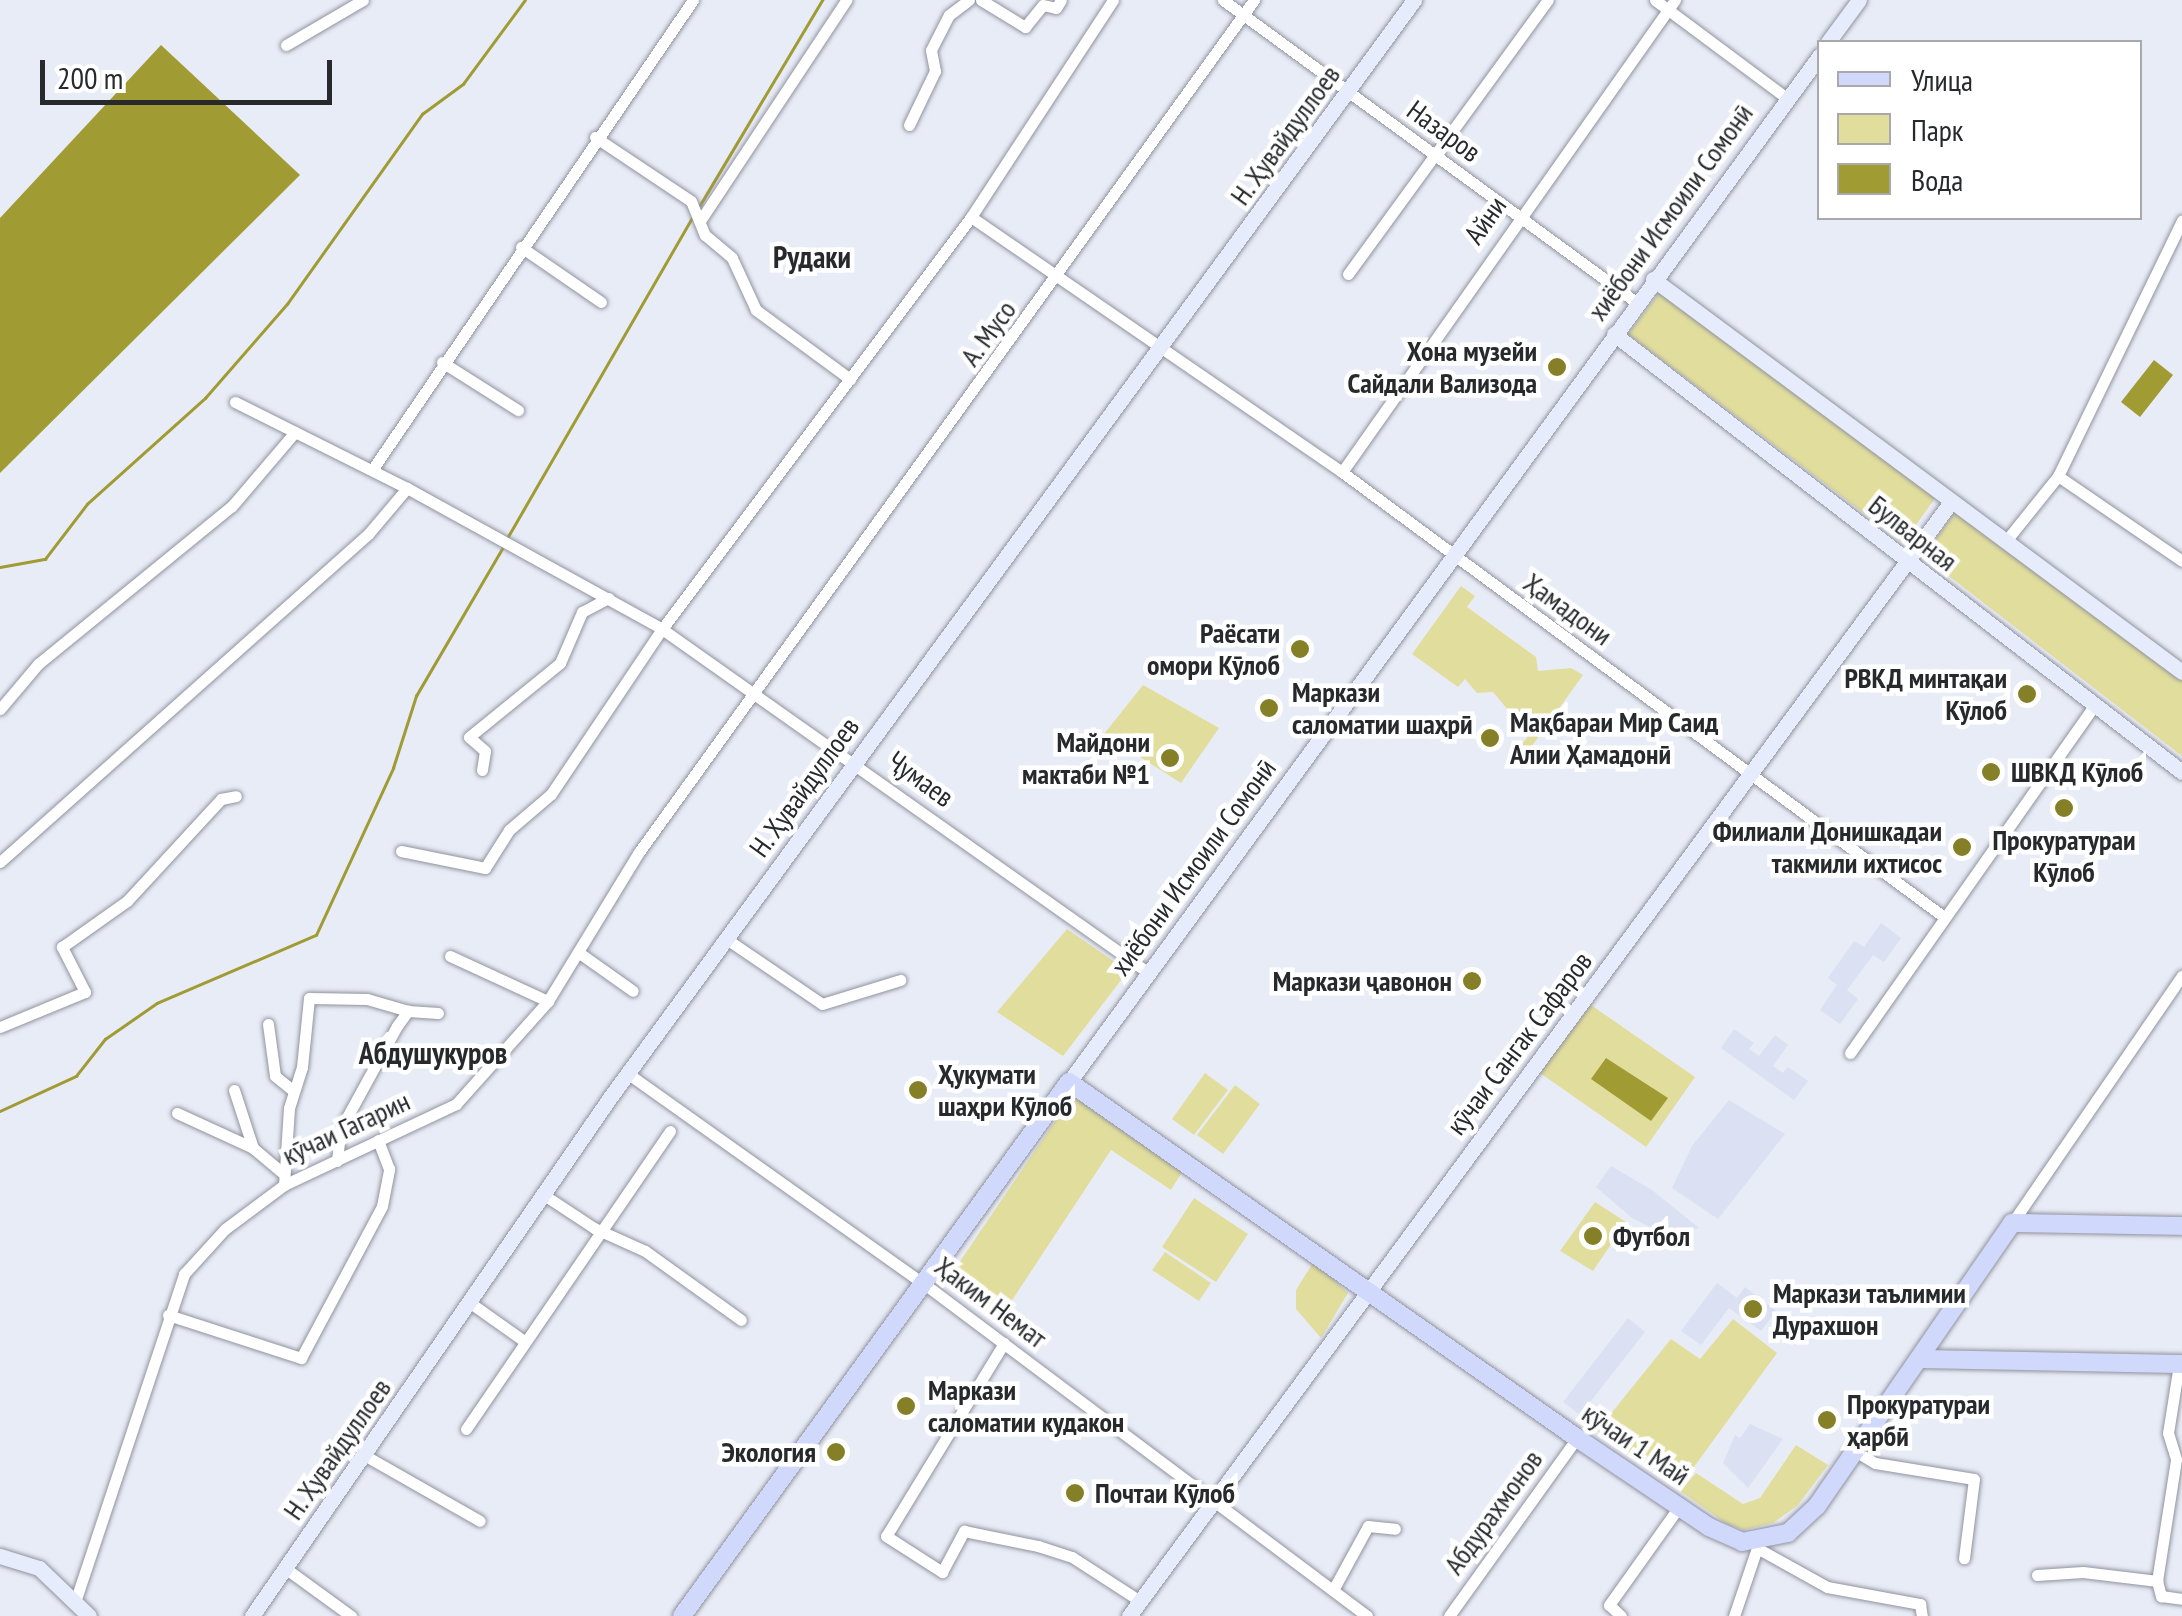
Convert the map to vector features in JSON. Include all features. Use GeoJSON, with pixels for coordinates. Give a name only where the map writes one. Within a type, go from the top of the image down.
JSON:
{"type":"FeatureCollection","features":[{"type":"Feature","properties":{"kind":"main road","name":"кӯчаи 1 Май"},"geometry":{"type":"LineString","coordinates":[[1069,1082],[1679,1507],[1725,1535],[1758,1545]]}},
{"type":"Feature","properties":{"kind":"main road","name":"хиёбони Исмоили Сомонӣ"},"geometry":{"type":"LineString","coordinates":[[682,1616],[1069,1082]]}},
{"type":"Feature","properties":{"kind":"main road"},"geometry":{"type":"LineString","coordinates":[[1758,1545],[1801,1522],[2012,1223],[2182,1226]]}},
{"type":"Feature","properties":{"kind":"main road"},"geometry":{"type":"LineString","coordinates":[[1919,1359],[2181,1364]]}},
{"type":"Feature","properties":{"kind":"street"},"geometry":{"type":"LineString","coordinates":[[286,44],[362,0]]}},
{"type":"Feature","properties":{"kind":"street"},"geometry":{"type":"LineString","coordinates":[[372,470],[595,137],[693,0]]}},
{"type":"Feature","properties":{"kind":"street"},"geometry":{"type":"LineString","coordinates":[[700,222],[846,0]]}},
{"type":"Feature","properties":{"kind":"street"},"geometry":{"type":"LineString","coordinates":[[909,125],[935,71],[931,50],[949,15],[969,0]]}},
{"type":"Feature","properties":{"kind":"street"},"geometry":{"type":"LineString","coordinates":[[981,0],[1025,27],[1043,5],[1056,8],[1060,0]]}},
{"type":"Feature","properties":{"kind":"street"},"geometry":{"type":"LineString","coordinates":[[401,851],[484,868],[509,830],[551,794],[662,630],[971,216],[1113,0]]}},
{"type":"Feature","properties":{"kind":"street","name":"Назаров"},"geometry":{"type":"LineString","coordinates":[[1223,0],[1636,302]]}},
{"type":"Feature","properties":{"kind":"street","name":"А. Мусо"},"geometry":{"type":"LineString","coordinates":[[757,692],[1059,277],[1254,0]]}},
{"type":"Feature","properties":{"kind":"street","name":"Н. Ҳувайдуллоев"},"geometry":{"type":"LineString","coordinates":[[252,1616],[628,1074],[853,761],[1414,0]]}},
{"type":"Feature","properties":{"kind":"street"},"geometry":{"type":"LineString","coordinates":[[1348,274],[1548,0]]}},
{"type":"Feature","properties":{"kind":"street"},"geometry":{"type":"LineString","coordinates":[[1655,0],[1671,5],[1788,99]]}},
{"type":"Feature","properties":{"kind":"street"},"geometry":{"type":"LineString","coordinates":[[1829,40],[1859,0]]}},
{"type":"Feature","properties":{"kind":"street","name":"Айни"},"geometry":{"type":"LineString","coordinates":[[1342,472],[1518,216],[1671,5]]}},
{"type":"Feature","properties":{"kind":"street","name":"хиёбони Исмоили Сомонӣ"},"geometry":{"type":"LineString","coordinates":[[1069,1082],[1455,557],[1653,278],[1817,59]]}},
{"type":"Feature","properties":{"kind":"street"},"geometry":{"type":"LineString","coordinates":[[595,137],[691,200],[700,222],[732,258],[756,310],[850,379]]}},
{"type":"Feature","properties":{"kind":"street","name":"Ҳамадони"},"geometry":{"type":"LineString","coordinates":[[971,216],[1342,472],[1944,917]]}},
{"type":"Feature","properties":{"kind":"street"},"geometry":{"type":"LineString","coordinates":[[2005,542],[2058,476],[2182,220]]}},
{"type":"Feature","properties":{"kind":"street"},"geometry":{"type":"LineString","coordinates":[[521,247],[602,302]]}},
{"type":"Feature","properties":{"kind":"street","name":"Булварная"},"geometry":{"type":"LineString","coordinates":[[1653,278],[2182,672]]}},
{"type":"Feature","properties":{"kind":"street","name":"Булварная"},"geometry":{"type":"LineString","coordinates":[[1614,334],[2182,772]]}},
{"type":"Feature","properties":{"kind":"street"},"geometry":{"type":"LineString","coordinates":[[442,362],[518,410]]}},
{"type":"Feature","properties":{"kind":"street","name":"Ҷумаев"},"geometry":{"type":"LineString","coordinates":[[235,402],[408,488],[662,630],[757,692],[1149,973]]}},
{"type":"Feature","properties":{"kind":"street"},"geometry":{"type":"LineString","coordinates":[[0,709],[38,664],[232,506],[296,432]]}},
{"type":"Feature","properties":{"kind":"street"},"geometry":{"type":"LineString","coordinates":[[2058,476],[2182,561]]}},
{"type":"Feature","properties":{"kind":"street"},"geometry":{"type":"LineString","coordinates":[[0,862],[370,533],[408,488]]}},
{"type":"Feature","properties":{"kind":"street","name":"кӯчаи Сангак Сафаров"},"geometry":{"type":"LineString","coordinates":[[1130,1616],[1951,502]]}},
{"type":"Feature","properties":{"kind":"street"},"geometry":{"type":"LineString","coordinates":[[482,770],[485,751],[468,737],[560,663],[582,612],[608,598]]}},
{"type":"Feature","properties":{"kind":"street","name":"кӯчаи Гагарин"},"geometry":{"type":"LineString","coordinates":[[76,1602],[184,1274],[225,1229],[283,1178],[337,1161],[456,1104],[548,1001],[639,852],[757,692]]}},
{"type":"Feature","properties":{"kind":"street"},"geometry":{"type":"LineString","coordinates":[[1850,1054],[2095,705]]}},
{"type":"Feature","properties":{"kind":"street"},"geometry":{"type":"LineString","coordinates":[[0,1026],[85,992],[62,947],[127,901],[220,799],[236,796]]}},
{"type":"Feature","properties":{"kind":"street"},"geometry":{"type":"LineString","coordinates":[[726,938],[822,1004],[900,980]]}},
{"type":"Feature","properties":{"kind":"street"},"geometry":{"type":"LineString","coordinates":[[578,952],[633,991]]}},
{"type":"Feature","properties":{"kind":"street"},"geometry":{"type":"LineString","coordinates":[[450,956],[548,1001]]}},
{"type":"Feature","properties":{"kind":"street"},"geometry":{"type":"LineString","coordinates":[[2012,1223],[2182,976]]}},
{"type":"Feature","properties":{"kind":"street"},"geometry":{"type":"LineString","coordinates":[[283,1178],[292,1090],[314,994],[438,1012]]}},
{"type":"Feature","properties":{"kind":"street"},"geometry":{"type":"LineString","coordinates":[[337,1161],[340,1130],[408,1010]]}},
{"type":"Feature","properties":{"kind":"street"},"geometry":{"type":"LineString","coordinates":[[268,1024],[275,1076],[292,1090]]}},
{"type":"Feature","properties":{"kind":"street","name":"Ҳаким Немат"},"geometry":{"type":"LineString","coordinates":[[628,1074],[924,1283],[1367,1616]]}},
{"type":"Feature","properties":{"kind":"street"},"geometry":{"type":"LineString","coordinates":[[234,1090],[253,1148]]}},
{"type":"Feature","properties":{"kind":"street"},"geometry":{"type":"LineString","coordinates":[[177,1113],[253,1148],[283,1178]]}},
{"type":"Feature","properties":{"kind":"street"},"geometry":{"type":"LineString","coordinates":[[466,1429],[670,1131]]}},
{"type":"Feature","properties":{"kind":"street"},"geometry":{"type":"LineString","coordinates":[[168,1315],[300,1358],[382,1206],[389,1169],[378,1140]]}},
{"type":"Feature","properties":{"kind":"street"},"geometry":{"type":"LineString","coordinates":[[544,1195],[602,1232],[646,1250],[741,1320]]}},
{"type":"Feature","properties":{"kind":"street"},"geometry":{"type":"LineString","coordinates":[[470,1302],[524,1341]]}},
{"type":"Feature","properties":{"kind":"street"},"geometry":{"type":"LineString","coordinates":[[1004,1342],[886,1536],[942,1572],[964,1531],[1038,1546],[1072,1557],[1140,1601]]}},
{"type":"Feature","properties":{"kind":"street"},"geometry":{"type":"LineString","coordinates":[[2181,1364],[2168,1432],[2176,1459],[2158,1581],[2162,1596],[2182,1599]]}},
{"type":"Feature","properties":{"kind":"street","name":"Абдурахмонов"},"geometry":{"type":"LineString","coordinates":[[1448,1616],[1577,1438]]}},
{"type":"Feature","properties":{"kind":"street"},"geometry":{"type":"LineString","coordinates":[[1854,1452],[1875,1463],[1974,1478],[1964,1558]]}},
{"type":"Feature","properties":{"kind":"street"},"geometry":{"type":"LineString","coordinates":[[364,1455],[480,1521]]}},
{"type":"Feature","properties":{"kind":"street"},"geometry":{"type":"LineString","coordinates":[[1621,1616],[1609,1605],[1679,1507]]}},
{"type":"Feature","properties":{"kind":"street"},"geometry":{"type":"LineString","coordinates":[[1333,1590],[1368,1526],[1396,1529]]}},
{"type":"Feature","properties":{"kind":"street"},"geometry":{"type":"LineString","coordinates":[[1734,1616],[1758,1545],[1827,1587],[1920,1604],[1922,1616]]}},
{"type":"Feature","properties":{"kind":"street"},"geometry":{"type":"LineString","coordinates":[[0,1556],[39,1568],[90,1616]]}},
{"type":"Feature","properties":{"kind":"street"},"geometry":{"type":"LineString","coordinates":[[285,1568],[351,1616]]}},
{"type":"Feature","properties":{"kind":"street"},"geometry":{"type":"LineString","coordinates":[[2037,1576],[2083,1572],[2158,1581]]}},
{"type":"Feature","properties":{"kind":"shaded area"},"geometry":{"type":"Polygon","coordinates":[[[1881,923],[1901,938],[1884,962],[1873,955],[1847,990],[1858,999],[1840,1024],[1820,1010],[1837,985],[1828,978],[1854,941],[1864,947],[1881,923]]]}},
{"type":"Feature","properties":{"kind":"shaded area"},"geometry":{"type":"Polygon","coordinates":[[[1734,1029],[1754,1043],[1749,1049],[1759,1056],[1775,1035],[1788,1045],[1773,1066],[1783,1073],[1788,1067],[1808,1081],[1794,1100],[1721,1048],[1734,1029]]]}},
{"type":"Feature","properties":{"kind":"shaded area"},"geometry":{"type":"Polygon","coordinates":[[[1729,1100],[1785,1134],[1718,1219],[1672,1188],[1692,1146],[1729,1100]]]}},
{"type":"Feature","properties":{"kind":"shaded area"},"geometry":{"type":"Polygon","coordinates":[[[1611,1166],[1652,1190],[1699,1228],[1667,1236],[1632,1218],[1596,1187],[1611,1166]]]}},
{"type":"Feature","properties":{"kind":"shaded area"},"geometry":{"type":"Polygon","coordinates":[[[1717,1283],[1737,1298],[1745,1287],[1776,1311],[1761,1331],[1729,1308],[1701,1345],[1681,1331],[1717,1283]]]}},
{"type":"Feature","properties":{"kind":"shaded area"},"geometry":{"type":"Polygon","coordinates":[[[1628,1318],[1645,1332],[1580,1415],[1563,1402],[1628,1318]]]}},
{"type":"Feature","properties":{"kind":"shaded area"},"geometry":{"type":"Polygon","coordinates":[[[1750,1424],[1783,1439],[1748,1488],[1723,1463],[1735,1435],[1740,1438],[1750,1424]]]}},
{"type":"Feature","properties":{"kind":"green space"},"geometry":{"type":"Polygon","coordinates":[[[1660,292],[1936,497],[1903,543],[1628,334],[1660,292]]]}},
{"type":"Feature","properties":{"kind":"green space"},"geometry":{"type":"Polygon","coordinates":[[[1956,511],[2182,681],[2182,756],[1923,556],[1956,511]]]}},
{"type":"Feature","properties":{"kind":"green space"},"geometry":{"type":"Polygon","coordinates":[[[1461,586],[1475,596],[1467,607],[1536,657],[1538,671],[1571,668],[1583,675],[1524,757],[1516,752],[1529,735],[1493,692],[1477,693],[1465,679],[1458,687],[1412,654],[1461,586]]]}},
{"type":"Feature","properties":{"kind":"green space","name":"Майдони мактаби №1"},"geometry":{"type":"Polygon","coordinates":[[[1143,685],[1219,728],[1181,783],[1104,734],[1143,685]]]}},
{"type":"Feature","properties":{"kind":"green space"},"geometry":{"type":"Polygon","coordinates":[[[1067,929],[1128,971],[1063,1056],[997,1012],[1067,929]]]}},
{"type":"Feature","properties":{"kind":"green space"},"geometry":{"type":"Polygon","coordinates":[[[1588,1003],[1695,1077],[1646,1147],[1540,1073],[1588,1003]]]}},
{"type":"Feature","properties":{"kind":"green space"},"geometry":{"type":"Polygon","coordinates":[[[1205,1073],[1228,1090],[1194,1135],[1172,1119],[1205,1073]]]}},
{"type":"Feature","properties":{"kind":"green space"},"geometry":{"type":"Polygon","coordinates":[[[1235,1085],[1260,1104],[1223,1154],[1197,1135],[1235,1085]]]}},
{"type":"Feature","properties":{"kind":"green space"},"geometry":{"type":"Polygon","coordinates":[[[1074,1093],[1182,1172],[1171,1190],[1111,1150],[999,1320],[946,1282],[1074,1093]]]}},
{"type":"Feature","properties":{"kind":"green space"},"geometry":{"type":"Polygon","coordinates":[[[1194,1198],[1248,1234],[1216,1282],[1162,1247],[1194,1198]]]}},
{"type":"Feature","properties":{"kind":"green space","name":"Футбол"},"geometry":{"type":"Polygon","coordinates":[[[1595,1202],[1626,1222],[1593,1271],[1560,1251],[1595,1202]]]}},
{"type":"Feature","properties":{"kind":"green space"},"geometry":{"type":"Polygon","coordinates":[[[1165,1252],[1211,1283],[1199,1301],[1152,1270],[1165,1252]]]}},
{"type":"Feature","properties":{"kind":"green space"},"geometry":{"type":"Polygon","coordinates":[[[1314,1261],[1348,1293],[1321,1338],[1296,1309],[1296,1290],[1314,1261]]]}},
{"type":"Feature","properties":{"kind":"green space"},"geometry":{"type":"Polygon","coordinates":[[[1733,1319],[1777,1353],[1680,1486],[1597,1431],[1671,1339],[1700,1359],[1733,1319]]]}},
{"type":"Feature","properties":{"kind":"green space"},"geometry":{"type":"Polygon","coordinates":[[[1796,1445],[1828,1465],[1798,1505],[1773,1523],[1744,1530],[1727,1524],[1680,1491],[1696,1473],[1743,1504],[1760,1498],[1796,1445]]]}},
{"type":"Feature","properties":{"kind":"water"},"geometry":{"type":"Polygon","coordinates":[[[161,45],[300,175],[0,473],[0,218],[161,45]]]}},
{"type":"Feature","properties":{"kind":"water"},"geometry":{"type":"Polygon","coordinates":[[[2154,360],[2173,375],[2140,417],[2121,402],[2154,360]]]}},
{"type":"Feature","properties":{"kind":"water"},"geometry":{"type":"Polygon","coordinates":[[[1606,1058],[1668,1098],[1651,1121],[1591,1079],[1606,1058]]]}},
{"type":"Feature","properties":{"kind":"waterway"},"geometry":{"type":"LineString","coordinates":[[0,567],[45,559],[87,504],[205,398],[287,304],[422,114],[463,84],[525,0]]}},
{"type":"Feature","properties":{"kind":"waterway"},"geometry":{"type":"LineString","coordinates":[[700,205],[822,0]]}},
{"type":"Feature","properties":{"kind":"waterway"},"geometry":{"type":"LineString","coordinates":[[506,540],[692,218]]}},
{"type":"Feature","properties":{"kind":"waterway"},"geometry":{"type":"LineString","coordinates":[[0,1111],[76,1076],[105,1039],[157,1003],[316,935],[393,768],[416,696],[503,547]]}},
{"type":"Feature","properties":{"kind":"place","name":"Хона музейи Сайдали Вализода"},"geometry":{"type":"Point","coordinates":[1557,367]}},
{"type":"Feature","properties":{"kind":"place","name":"Раёсати омори Кӯлоб"},"geometry":{"type":"Point","coordinates":[1300,649]}},
{"type":"Feature","properties":{"kind":"place","name":"РВКД минтақаи Кӯлоб"},"geometry":{"type":"Point","coordinates":[2027,694]}},
{"type":"Feature","properties":{"kind":"place","name":"Маркази саломатии шаҳрӣ"},"geometry":{"type":"Point","coordinates":[1269,708]}},
{"type":"Feature","properties":{"kind":"place","name":"Мақбараи Мир Саид Алии Ҳамадонӣ"},"geometry":{"type":"Point","coordinates":[1490,738]}},
{"type":"Feature","properties":{"kind":"place","name":"Майдони мактаби №1"},"geometry":{"type":"Point","coordinates":[1170,758]}},
{"type":"Feature","properties":{"kind":"place","name":"ШВКД Кӯлоб"},"geometry":{"type":"Point","coordinates":[1991,772]}},
{"type":"Feature","properties":{"kind":"place","name":"Прокуратураи Кӯлоб"},"geometry":{"type":"Point","coordinates":[2064,808]}},
{"type":"Feature","properties":{"kind":"place","name":"Филиали Донишкадаи такмили ихтисос"},"geometry":{"type":"Point","coordinates":[1962,847]}},
{"type":"Feature","properties":{"kind":"place","name":"Маркази ҷавонон"},"geometry":{"type":"Point","coordinates":[1472,981]}},
{"type":"Feature","properties":{"kind":"place","name":"Ҳукумати шаҳри Кӯлоб"},"geometry":{"type":"Point","coordinates":[918,1090]}},
{"type":"Feature","properties":{"kind":"place","name":"Футбол"},"geometry":{"type":"Point","coordinates":[1593,1236]}},
{"type":"Feature","properties":{"kind":"place","name":"Маркази таълимии Дурахшон"},"geometry":{"type":"Point","coordinates":[1753,1309]}},
{"type":"Feature","properties":{"kind":"place","name":"Маркази саломатии кудакон"},"geometry":{"type":"Point","coordinates":[906,1406]}},
{"type":"Feature","properties":{"kind":"place","name":"Прокуратураи ҳарбӣ"},"geometry":{"type":"Point","coordinates":[1827,1420]}},
{"type":"Feature","properties":{"kind":"place","name":"Экология"},"geometry":{"type":"Point","coordinates":[836,1452]}},
{"type":"Feature","properties":{"kind":"place","name":"Почтаи Кӯлоб"},"geometry":{"type":"Point","coordinates":[1075,1493]}},
{"type":"Feature","properties":{"kind":"district","name":"Рудаки"},"geometry":{"type":"Point","coordinates":[812,257]}},
{"type":"Feature","properties":{"kind":"district","name":"Абдушукуров"},"geometry":{"type":"Point","coordinates":[433,1053]}}]}
